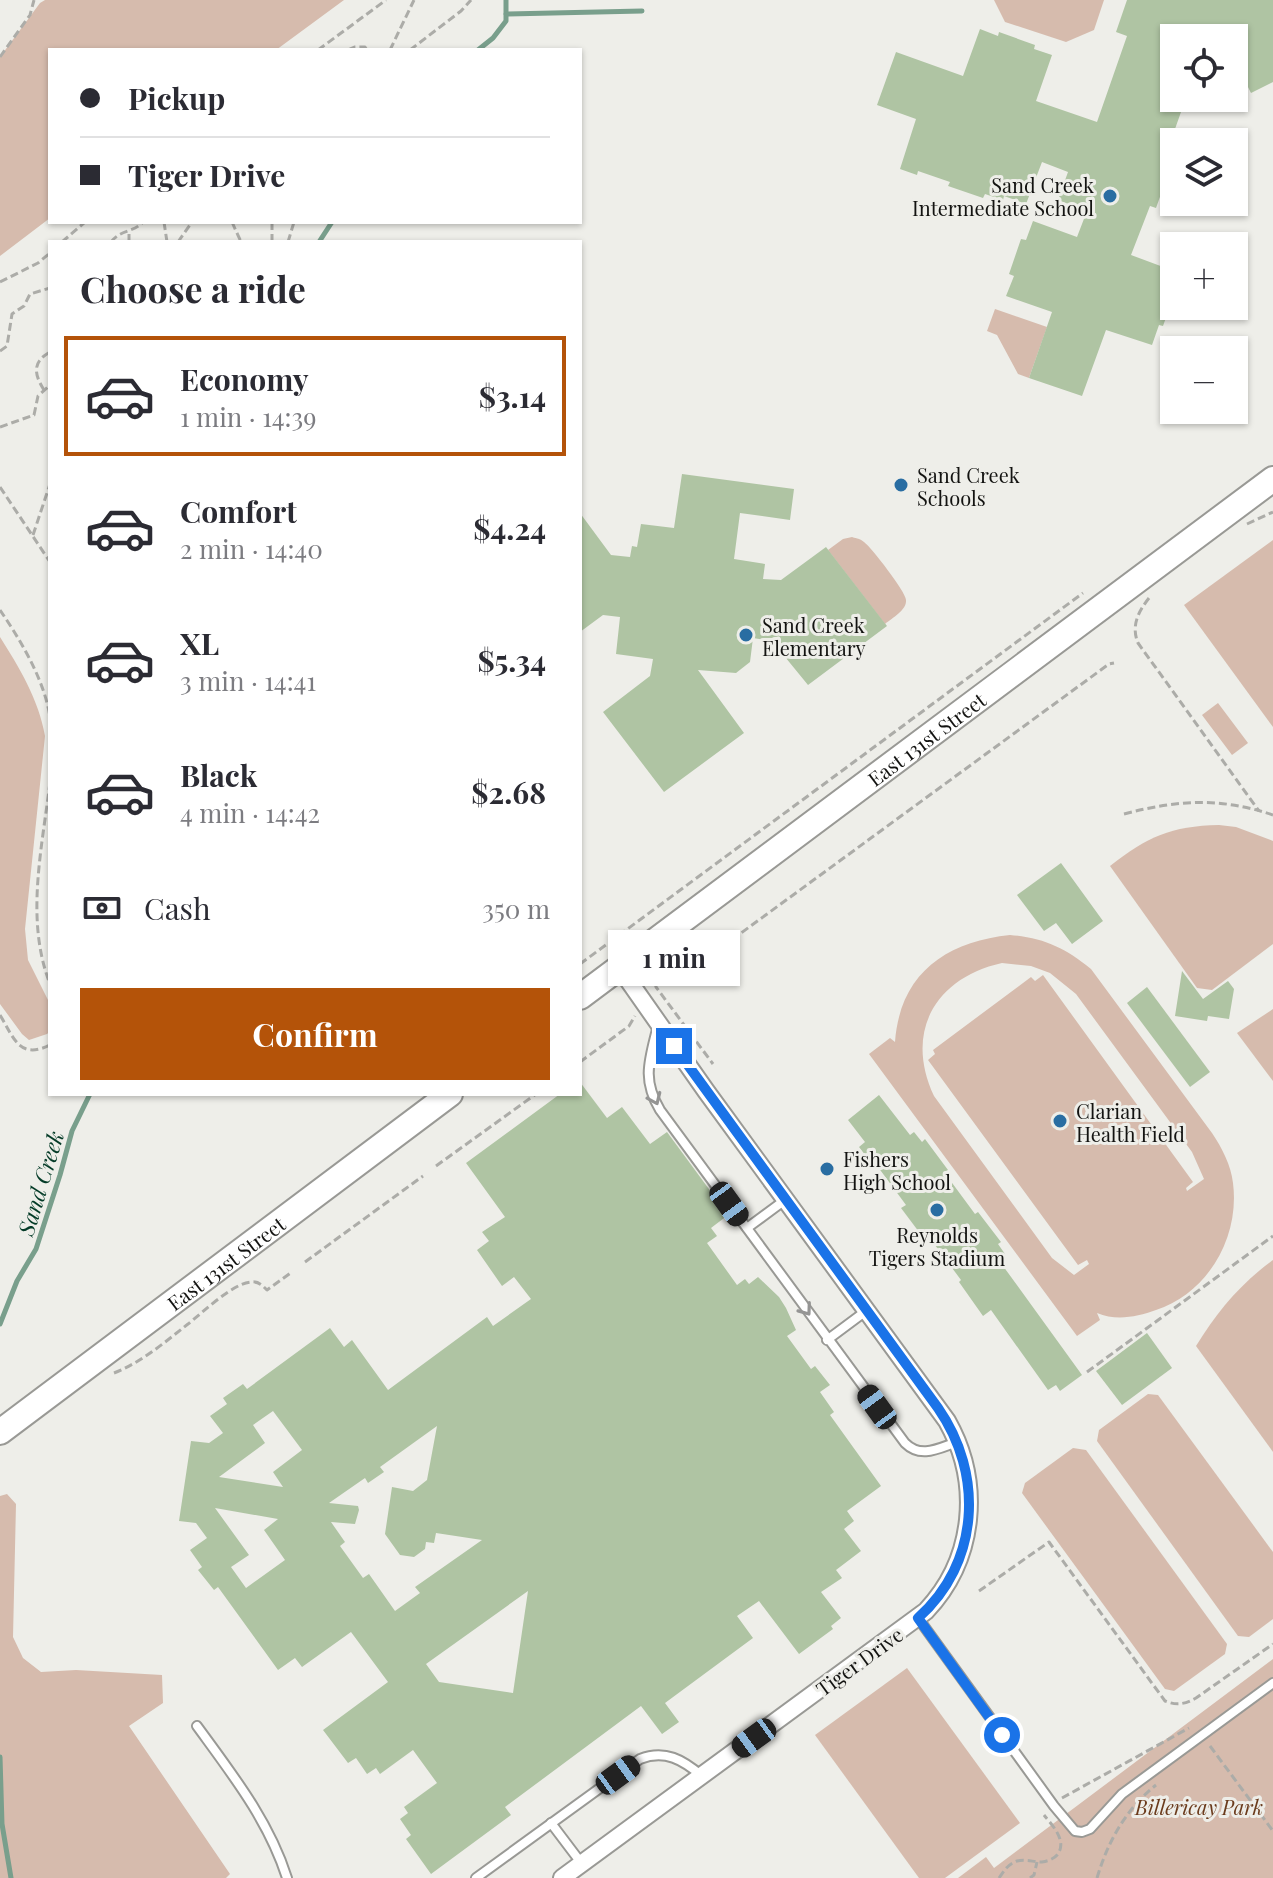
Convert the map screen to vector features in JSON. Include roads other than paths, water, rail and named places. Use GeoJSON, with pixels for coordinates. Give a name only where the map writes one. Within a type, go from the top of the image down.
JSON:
{"type":"FeatureCollection","features":[{"type":"Feature","properties":{"kind":"street","name":"East 131st Street"},"geometry":{"type":"LineString","coordinates":[[582,995],[1273,479]]}},
{"type":"Feature","properties":{"kind":"street","name":"Tiger Drive"},"geometry":{"type":"LineString","coordinates":[[562,1878],[918,1618],[932,1604],[957,1564],[968,1525],[969,1494],[965,1466],[942,1414],[619,967]]}},
{"type":"Feature","properties":{"kind":"street","name":"East 131st Street"},"geometry":{"type":"LineString","coordinates":[[0,1432],[447,1096]]}},
{"type":"Feature","properties":{"kind":"lane"},"geometry":{"type":"LineString","coordinates":[[658,1024],[647,1074],[653,1098],[660,1110],[827,1340],[912,1450],[931,1452],[957,1442]]}},
{"type":"Feature","properties":{"kind":"lane"},"geometry":{"type":"LineString","coordinates":[[747,1228],[786,1199]]}},
{"type":"Feature","properties":{"kind":"lane"},"geometry":{"type":"LineString","coordinates":[[827,1340],[866,1311]]}},
{"type":"Feature","properties":{"kind":"lane"},"geometry":{"type":"LineString","coordinates":[[918,1618],[1075,1831],[1090,1829],[1122,1794],[1273,1683]]}},
{"type":"Feature","properties":{"kind":"lane"},"geometry":{"type":"LineString","coordinates":[[197,1726],[262,1820],[287,1878]]}},
{"type":"Feature","properties":{"kind":"lane"},"geometry":{"type":"LineString","coordinates":[[476,1878],[640,1759],[664,1756],[684,1761],[702,1776]]}},
{"type":"Feature","properties":{"kind":"lane"},"geometry":{"type":"LineString","coordinates":[[551,1823],[582,1864]]}},
{"type":"Feature","properties":{"kind":"waterway","name":"Sand Creek"},"geometry":{"type":"LineString","coordinates":[[480,48],[506,21],[506,0]]}},
{"type":"Feature","properties":{"kind":"waterway"},"geometry":{"type":"LineString","coordinates":[[506,14],[642,11]]}},
{"type":"Feature","properties":{"kind":"waterway","name":"Sand Creek"},"geometry":{"type":"LineString","coordinates":[[320,240],[331,224]]}},
{"type":"Feature","properties":{"kind":"waterway","name":"Sand Creek"},"geometry":{"type":"LineString","coordinates":[[0,1324],[17,1281],[36,1249],[72,1131],[89,1096]]}},
{"type":"Feature","properties":{"kind":"waterway","name":"Sand Creek"},"geometry":{"type":"LineString","coordinates":[[0,1757],[2,1824],[11,1878]]}},
{"type":"Feature","properties":{"kind":"place","name":"Sand Creek Intermediate School"},"geometry":{"type":"Point","coordinates":[1110,196]}},
{"type":"Feature","properties":{"kind":"place","name":"Sand Creek Schools"},"geometry":{"type":"Point","coordinates":[901,485]}},
{"type":"Feature","properties":{"kind":"place","name":"Sand Creek Elementary"},"geometry":{"type":"Point","coordinates":[746,635]}},
{"type":"Feature","properties":{"kind":"place","name":"Clarian Health Field"},"geometry":{"type":"Point","coordinates":[1060,1121]}},
{"type":"Feature","properties":{"kind":"place","name":"Fishers High School"},"geometry":{"type":"Point","coordinates":[827,1169]}},
{"type":"Feature","properties":{"kind":"place","name":"Reynolds Tigers Stadium"},"geometry":{"type":"Point","coordinates":[937,1210]}},
{"type":"Feature","properties":{"kind":"park label","name":"Billericay Park"},"geometry":{"type":"Point","coordinates":[1199,1806]}}]}
